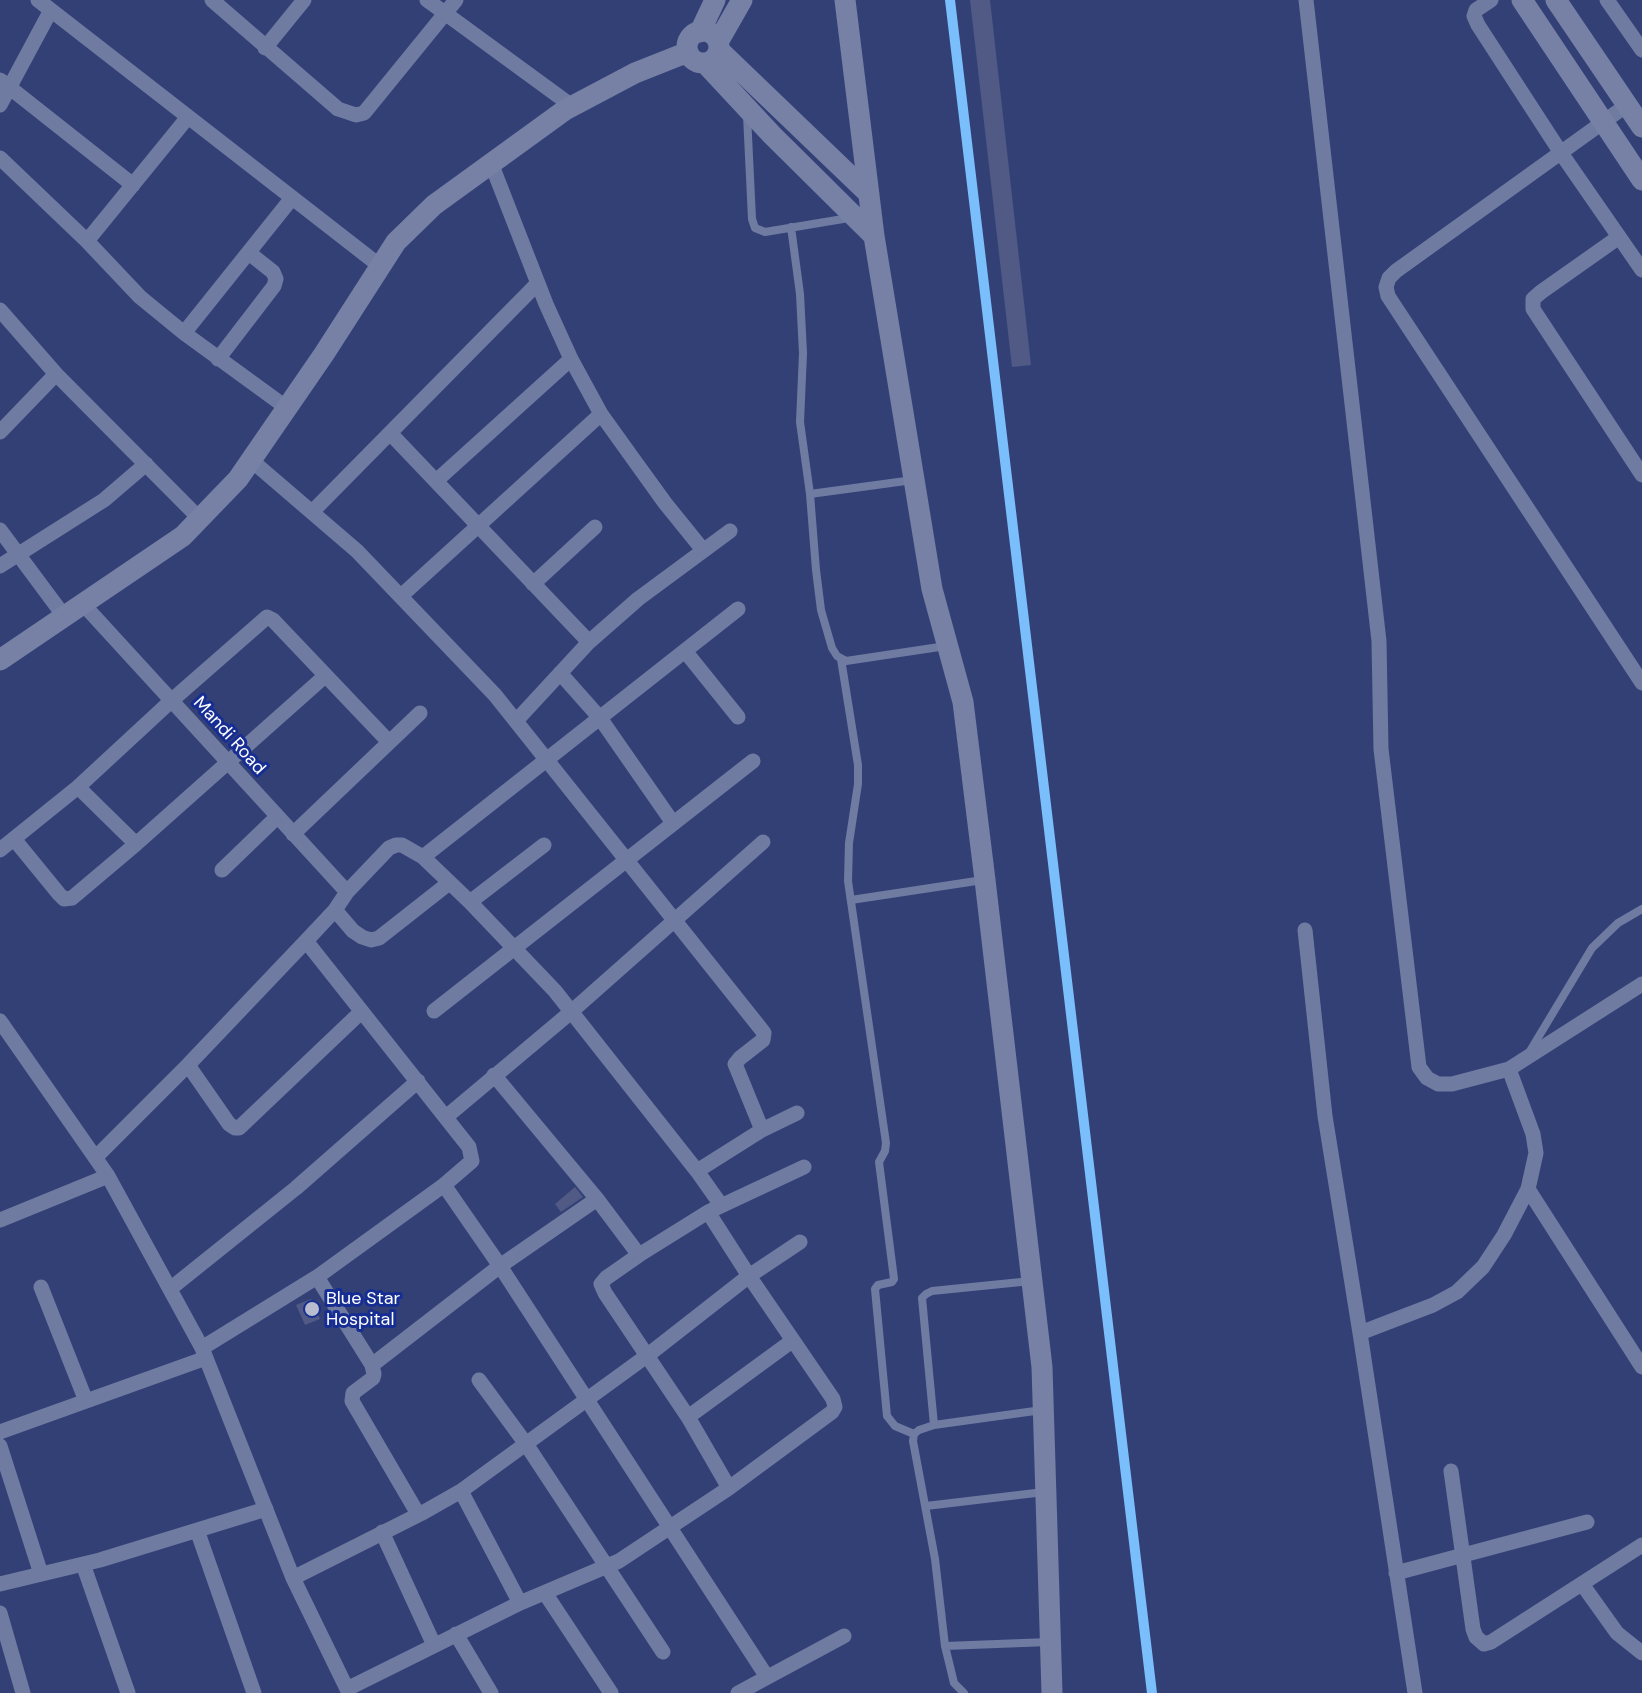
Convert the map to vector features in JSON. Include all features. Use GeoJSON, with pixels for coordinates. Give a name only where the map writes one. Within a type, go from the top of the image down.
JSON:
{"type":"FeatureCollection","features":[{"type":"Feature","properties":{"kind":"street"},"geometry":{"type":"LineString","coordinates":[[38,0],[380,266]]}},
{"type":"Feature","properties":{"kind":"street"},"geometry":{"type":"LineString","coordinates":[[212,0],[338,109],[356,115],[364,113],[456,0]]}},
{"type":"Feature","properties":{"kind":"street"},"geometry":{"type":"LineString","coordinates":[[266,48],[304,0]]}},
{"type":"Feature","properties":{"kind":"street"},"geometry":{"type":"LineString","coordinates":[[427,0],[572,106]]}},
{"type":"Feature","properties":{"kind":"street"},"geometry":{"type":"LineString","coordinates":[[716,0],[706,48],[746,107],[874,236]]}},
{"type":"Feature","properties":{"kind":"street"},"geometry":{"type":"LineString","coordinates":[[0,660],[183,536],[200,519],[238,479],[324,354],[396,242],[434,205],[572,106],[635,73],[706,48],[742,0]]}},
{"type":"Feature","properties":{"kind":"street"},"geometry":{"type":"LineString","coordinates":[[845,0],[874,236],[932,589],[963,702],[985,880],[1042,1367],[1052,1693]]}},
{"type":"Feature","properties":{"kind":"street"},"geometry":{"type":"LineString","coordinates":[[1306,0],[1379,641],[1382,749],[1419,1067],[1428,1078],[1438,1084],[1452,1084],[1509,1069],[1642,984]]}},
{"type":"Feature","properties":{"kind":"street"},"geometry":{"type":"LineString","coordinates":[[1491,0],[1476,10],[1474,16],[1478,25],[1561,153],[1642,270]]}},
{"type":"Feature","properties":{"kind":"street"},"geometry":{"type":"LineString","coordinates":[[1522,0],[1642,180]]}},
{"type":"Feature","properties":{"kind":"street"},"geometry":{"type":"LineString","coordinates":[[1556,0],[1642,127]]}},
{"type":"Feature","properties":{"kind":"street"},"geometry":{"type":"LineString","coordinates":[[1607,0],[1642,50]]}},
{"type":"Feature","properties":{"kind":"street"},"geometry":{"type":"LineString","coordinates":[[0,105],[5,84],[51,10]]}},
{"type":"Feature","properties":{"kind":"street"},"geometry":{"type":"LineString","coordinates":[[706,48],[869,194]]}},
{"type":"Feature","properties":{"kind":"street"},"geometry":{"type":"LineString","coordinates":[[5,84],[133,185]]}},
{"type":"Feature","properties":{"kind":"street"},"geometry":{"type":"LineString","coordinates":[[1627,105],[1396,271],[1386,287],[1388,297],[1642,683]]}},
{"type":"Feature","properties":{"kind":"street"},"geometry":{"type":"LineString","coordinates":[[87,241],[188,117]]}},
{"type":"Feature","properties":{"kind":"street"},"geometry":{"type":"LineString","coordinates":[[0,158],[87,241],[140,297],[184,333],[287,408]]}},
{"type":"Feature","properties":{"kind":"street"},"geometry":{"type":"LineString","coordinates":[[492,163],[538,283],[571,359],[601,414],[664,503],[703,550]]}},
{"type":"Feature","properties":{"kind":"street"},"geometry":{"type":"LineString","coordinates":[[184,333],[292,198]]}},
{"type":"Feature","properties":{"kind":"street"},"geometry":{"type":"LineString","coordinates":[[1619,237],[1541,292],[1533,299],[1533,309],[1642,475]]}},
{"type":"Feature","properties":{"kind":"street"},"geometry":{"type":"LineString","coordinates":[[218,358],[274,286],[276,279],[273,272],[249,254]]}},
{"type":"Feature","properties":{"kind":"street"},"geometry":{"type":"LineString","coordinates":[[312,512],[538,283]]}},
{"type":"Feature","properties":{"kind":"street"},"geometry":{"type":"LineString","coordinates":[[0,310],[56,374],[200,519]]}},
{"type":"Feature","properties":{"kind":"street"},"geometry":{"type":"LineString","coordinates":[[436,481],[571,359]]}},
{"type":"Feature","properties":{"kind":"street"},"geometry":{"type":"LineString","coordinates":[[0,432],[56,374]]}},
{"type":"Feature","properties":{"kind":"street"},"geometry":{"type":"LineString","coordinates":[[401,596],[601,414]]}},
{"type":"Feature","properties":{"kind":"street"},"geometry":{"type":"LineString","coordinates":[[390,433],[588,642]]}},
{"type":"Feature","properties":{"kind":"street"},"geometry":{"type":"LineString","coordinates":[[251,460],[357,550],[495,695],[764,1033],[763,1040],[740,1058],[735,1065],[762,1130]]}},
{"type":"Feature","properties":{"kind":"street"},"geometry":{"type":"LineString","coordinates":[[0,566],[104,500],[146,464]]}},
{"type":"Feature","properties":{"kind":"street"},"geometry":{"type":"LineString","coordinates":[[533,584],[595,527]]}},
{"type":"Feature","properties":{"kind":"street"},"geometry":{"type":"LineString","coordinates":[[0,530],[64,616]]}},
{"type":"Feature","properties":{"kind":"street"},"geometry":{"type":"LineString","coordinates":[[516,721],[588,642],[638,599],[730,531]]}},
{"type":"Feature","properties":{"kind":"street","name":"Mandi Road"},"geometry":{"type":"LineString","coordinates":[[83,604],[347,892]]}},
{"type":"Feature","properties":{"kind":"street"},"geometry":{"type":"LineString","coordinates":[[423,857],[738,609]]}},
{"type":"Feature","properties":{"kind":"street"},"geometry":{"type":"LineString","coordinates":[[0,850],[78,787],[267,617],[273,620],[389,742]]}},
{"type":"Feature","properties":{"kind":"street"},"geometry":{"type":"LineString","coordinates":[[685,651],[738,717]]}},
{"type":"Feature","properties":{"kind":"street"},"geometry":{"type":"LineString","coordinates":[[560,673],[600,718],[673,823]]}},
{"type":"Feature","properties":{"kind":"street"},"geometry":{"type":"LineString","coordinates":[[14,839],[59,894],[69,900],[325,676]]}},
{"type":"Feature","properties":{"kind":"street"},"geometry":{"type":"LineString","coordinates":[[293,834],[420,713]]}},
{"type":"Feature","properties":{"kind":"street"},"geometry":{"type":"LineString","coordinates":[[434,1011],[753,761]]}},
{"type":"Feature","properties":{"kind":"street"},"geometry":{"type":"LineString","coordinates":[[78,787],[136,843]]}},
{"type":"Feature","properties":{"kind":"street"},"geometry":{"type":"LineString","coordinates":[[222,870],[277,817]]}},
{"type":"Feature","properties":{"kind":"street"},"geometry":{"type":"LineString","coordinates":[[446,1117],[571,1011],[763,842]]}},
{"type":"Feature","properties":{"kind":"street"},"geometry":{"type":"LineString","coordinates":[[0,1021],[108,1176],[204,1353],[293,1578],[348,1691],[520,1603],[607,1566],[729,1488],[827,1418],[835,1407],[833,1399],[749,1276],[697,1171],[571,1011],[514,947],[423,857],[402,845],[389,848],[347,892],[306,941],[188,1065],[96,1157]]}},
{"type":"Feature","properties":{"kind":"street"},"geometry":{"type":"LineString","coordinates":[[470,902],[544,845]]}},
{"type":"Feature","properties":{"kind":"street"},"geometry":{"type":"LineString","coordinates":[[334,910],[353,931],[362,937],[371,940],[379,939],[449,883]]}},
{"type":"Feature","properties":{"kind":"street"},"geometry":{"type":"LineString","coordinates":[[1305,930],[1325,1116],[1415,1693]]}},
{"type":"Feature","properties":{"kind":"street"},"geometry":{"type":"LineString","coordinates":[[0,1432],[86,1401],[204,1353],[317,1277],[444,1185],[472,1161],[469,1147],[306,941]]}},
{"type":"Feature","properties":{"kind":"street"},"geometry":{"type":"LineString","coordinates":[[188,1065],[229,1124],[239,1128],[362,1012]]}},
{"type":"Feature","properties":{"kind":"street"},"geometry":{"type":"LineString","coordinates":[[1360,1333],[1433,1305],[1457,1292],[1478,1273],[1499,1243],[1528,1190],[1536,1153],[1533,1134],[1509,1069]]}},
{"type":"Feature","properties":{"kind":"street"},"geometry":{"type":"LineString","coordinates":[[494,1075],[597,1199],[639,1256]]}},
{"type":"Feature","properties":{"kind":"street"},"geometry":{"type":"LineString","coordinates":[[170,1289],[296,1188],[417,1081]]}},
{"type":"Feature","properties":{"kind":"street"},"geometry":{"type":"LineString","coordinates":[[697,1171],[762,1130],[797,1113]]}},
{"type":"Feature","properties":{"kind":"street"},"geometry":{"type":"LineString","coordinates":[[729,1488],[688,1417],[601,1284],[606,1278],[639,1256],[715,1208],[804,1167]]}},
{"type":"Feature","properties":{"kind":"street"},"geometry":{"type":"LineString","coordinates":[[0,1220],[108,1176]]}},
{"type":"Feature","properties":{"kind":"street"},"geometry":{"type":"LineString","coordinates":[[444,1185],[501,1266],[767,1677]]}},
{"type":"Feature","properties":{"kind":"street"},"geometry":{"type":"LineString","coordinates":[[1528,1190],[1642,1367]]}},
{"type":"Feature","properties":{"kind":"street"},"geometry":{"type":"LineString","coordinates":[[372,1365],[501,1266],[597,1199]]}},
{"type":"Feature","properties":{"kind":"street"},"geometry":{"type":"LineString","coordinates":[[293,1578],[461,1491],[648,1355],[749,1276],[800,1242]]}},
{"type":"Feature","properties":{"kind":"street"},"geometry":{"type":"LineString","coordinates":[[317,1277],[372,1365],[373,1378],[352,1393],[352,1401],[418,1514]]}},
{"type":"Feature","properties":{"kind":"street"},"geometry":{"type":"LineString","coordinates":[[41,1287],[86,1401]]}},
{"type":"Feature","properties":{"kind":"street"},"geometry":{"type":"LineString","coordinates":[[688,1417],[792,1341]]}},
{"type":"Feature","properties":{"kind":"street"},"geometry":{"type":"LineString","coordinates":[[479,1380],[526,1444],[663,1652]]}},
{"type":"Feature","properties":{"kind":"street"},"geometry":{"type":"LineString","coordinates":[[0,1446],[40,1574]]}},
{"type":"Feature","properties":{"kind":"street"},"geometry":{"type":"LineString","coordinates":[[1451,1471],[1473,1629],[1476,1637],[1484,1644],[1491,1642],[1642,1545]]}},
{"type":"Feature","properties":{"kind":"street"},"geometry":{"type":"LineString","coordinates":[[461,1491],[520,1603]]}},
{"type":"Feature","properties":{"kind":"street"},"geometry":{"type":"LineString","coordinates":[[0,1584],[83,1564],[266,1509]]}},
{"type":"Feature","properties":{"kind":"street"},"geometry":{"type":"LineString","coordinates":[[1396,1573],[1587,1522]]}},
{"type":"Feature","properties":{"kind":"street"},"geometry":{"type":"LineString","coordinates":[[197,1530],[254,1693]]}},
{"type":"Feature","properties":{"kind":"street"},"geometry":{"type":"LineString","coordinates":[[382,1532],[434,1645]]}},
{"type":"Feature","properties":{"kind":"street"},"geometry":{"type":"LineString","coordinates":[[83,1564],[128,1693]]}},
{"type":"Feature","properties":{"kind":"street"},"geometry":{"type":"LineString","coordinates":[[1582,1584],[1613,1629],[1642,1653]]}},
{"type":"Feature","properties":{"kind":"street"},"geometry":{"type":"LineString","coordinates":[[545,1593],[611,1693]]}},
{"type":"Feature","properties":{"kind":"street"},"geometry":{"type":"LineString","coordinates":[[0,1613],[24,1693]]}},
{"type":"Feature","properties":{"kind":"street"},"geometry":{"type":"LineString","coordinates":[[456,1634],[491,1693]]}},
{"type":"Feature","properties":{"kind":"street"},"geometry":{"type":"LineString","coordinates":[[738,1693],[844,1636]]}},
{"type":"Feature","properties":{"kind":"lane"},"geometry":{"type":"LineString","coordinates":[[746,107],[752,219],[755,228],[765,232],[854,217]]}},
{"type":"Feature","properties":{"kind":"lane"},"geometry":{"type":"LineString","coordinates":[[791,228],[800,294],[803,353],[801,422],[816,570],[821,610],[832,648],[841,659],[858,765],[858,784],[849,843],[848,881],[886,1143],[885,1151],[879,1162],[894,1279],[892,1282],[878,1285],[875,1289],[887,1416],[895,1426],[914,1434]]}},
{"type":"Feature","properties":{"kind":"lane"},"geometry":{"type":"LineString","coordinates":[[810,494],[914,480]]}},
{"type":"Feature","properties":{"kind":"lane"},"geometry":{"type":"LineString","coordinates":[[841,659],[846,661],[948,646]]}},
{"type":"Feature","properties":{"kind":"lane"},"geometry":{"type":"LineString","coordinates":[[850,900],[985,880]]}},
{"type":"Feature","properties":{"kind":"lane"},"geometry":{"type":"LineString","coordinates":[[1526,1058],[1592,948],[1618,923],[1642,909]]}},
{"type":"Feature","properties":{"kind":"lane"},"geometry":{"type":"LineString","coordinates":[[934,1425],[922,1298],[932,1291],[1033,1281]]}},
{"type":"Feature","properties":{"kind":"lane"},"geometry":{"type":"LineString","coordinates":[[964,1693],[954,1683],[945,1646],[935,1559],[913,1441],[914,1434],[918,1430],[934,1425],[1044,1410]]}},
{"type":"Feature","properties":{"kind":"lane"},"geometry":{"type":"LineString","coordinates":[[926,1506],[1046,1492]]}},
{"type":"Feature","properties":{"kind":"lane"},"geometry":{"type":"LineString","coordinates":[[945,1646],[1050,1642]]}},
{"type":"Feature","properties":{"kind":"building"},"geometry":{"type":"Polygon","coordinates":[[[970,0],[990,0],[1031,365],[1012,367],[970,0]]]}},
{"type":"Feature","properties":{"kind":"building"},"geometry":{"type":"Polygon","coordinates":[[[575,1187],[583,1197],[561,1212],[555,1204],[575,1187]]]}},
{"type":"Feature","properties":{"kind":"building"},"geometry":{"type":"Polygon","coordinates":[[[311,1299],[320,1319],[305,1325],[296,1305],[311,1299]]]}},
{"type":"Feature","properties":{"kind":"transit line"},"geometry":{"type":"LineString","coordinates":[[950,0],[1152,1693]]}},
{"type":"Feature","properties":{"kind":"place","name":"Blue Star Hospital"},"geometry":{"type":"Point","coordinates":[312,1309]}}]}
